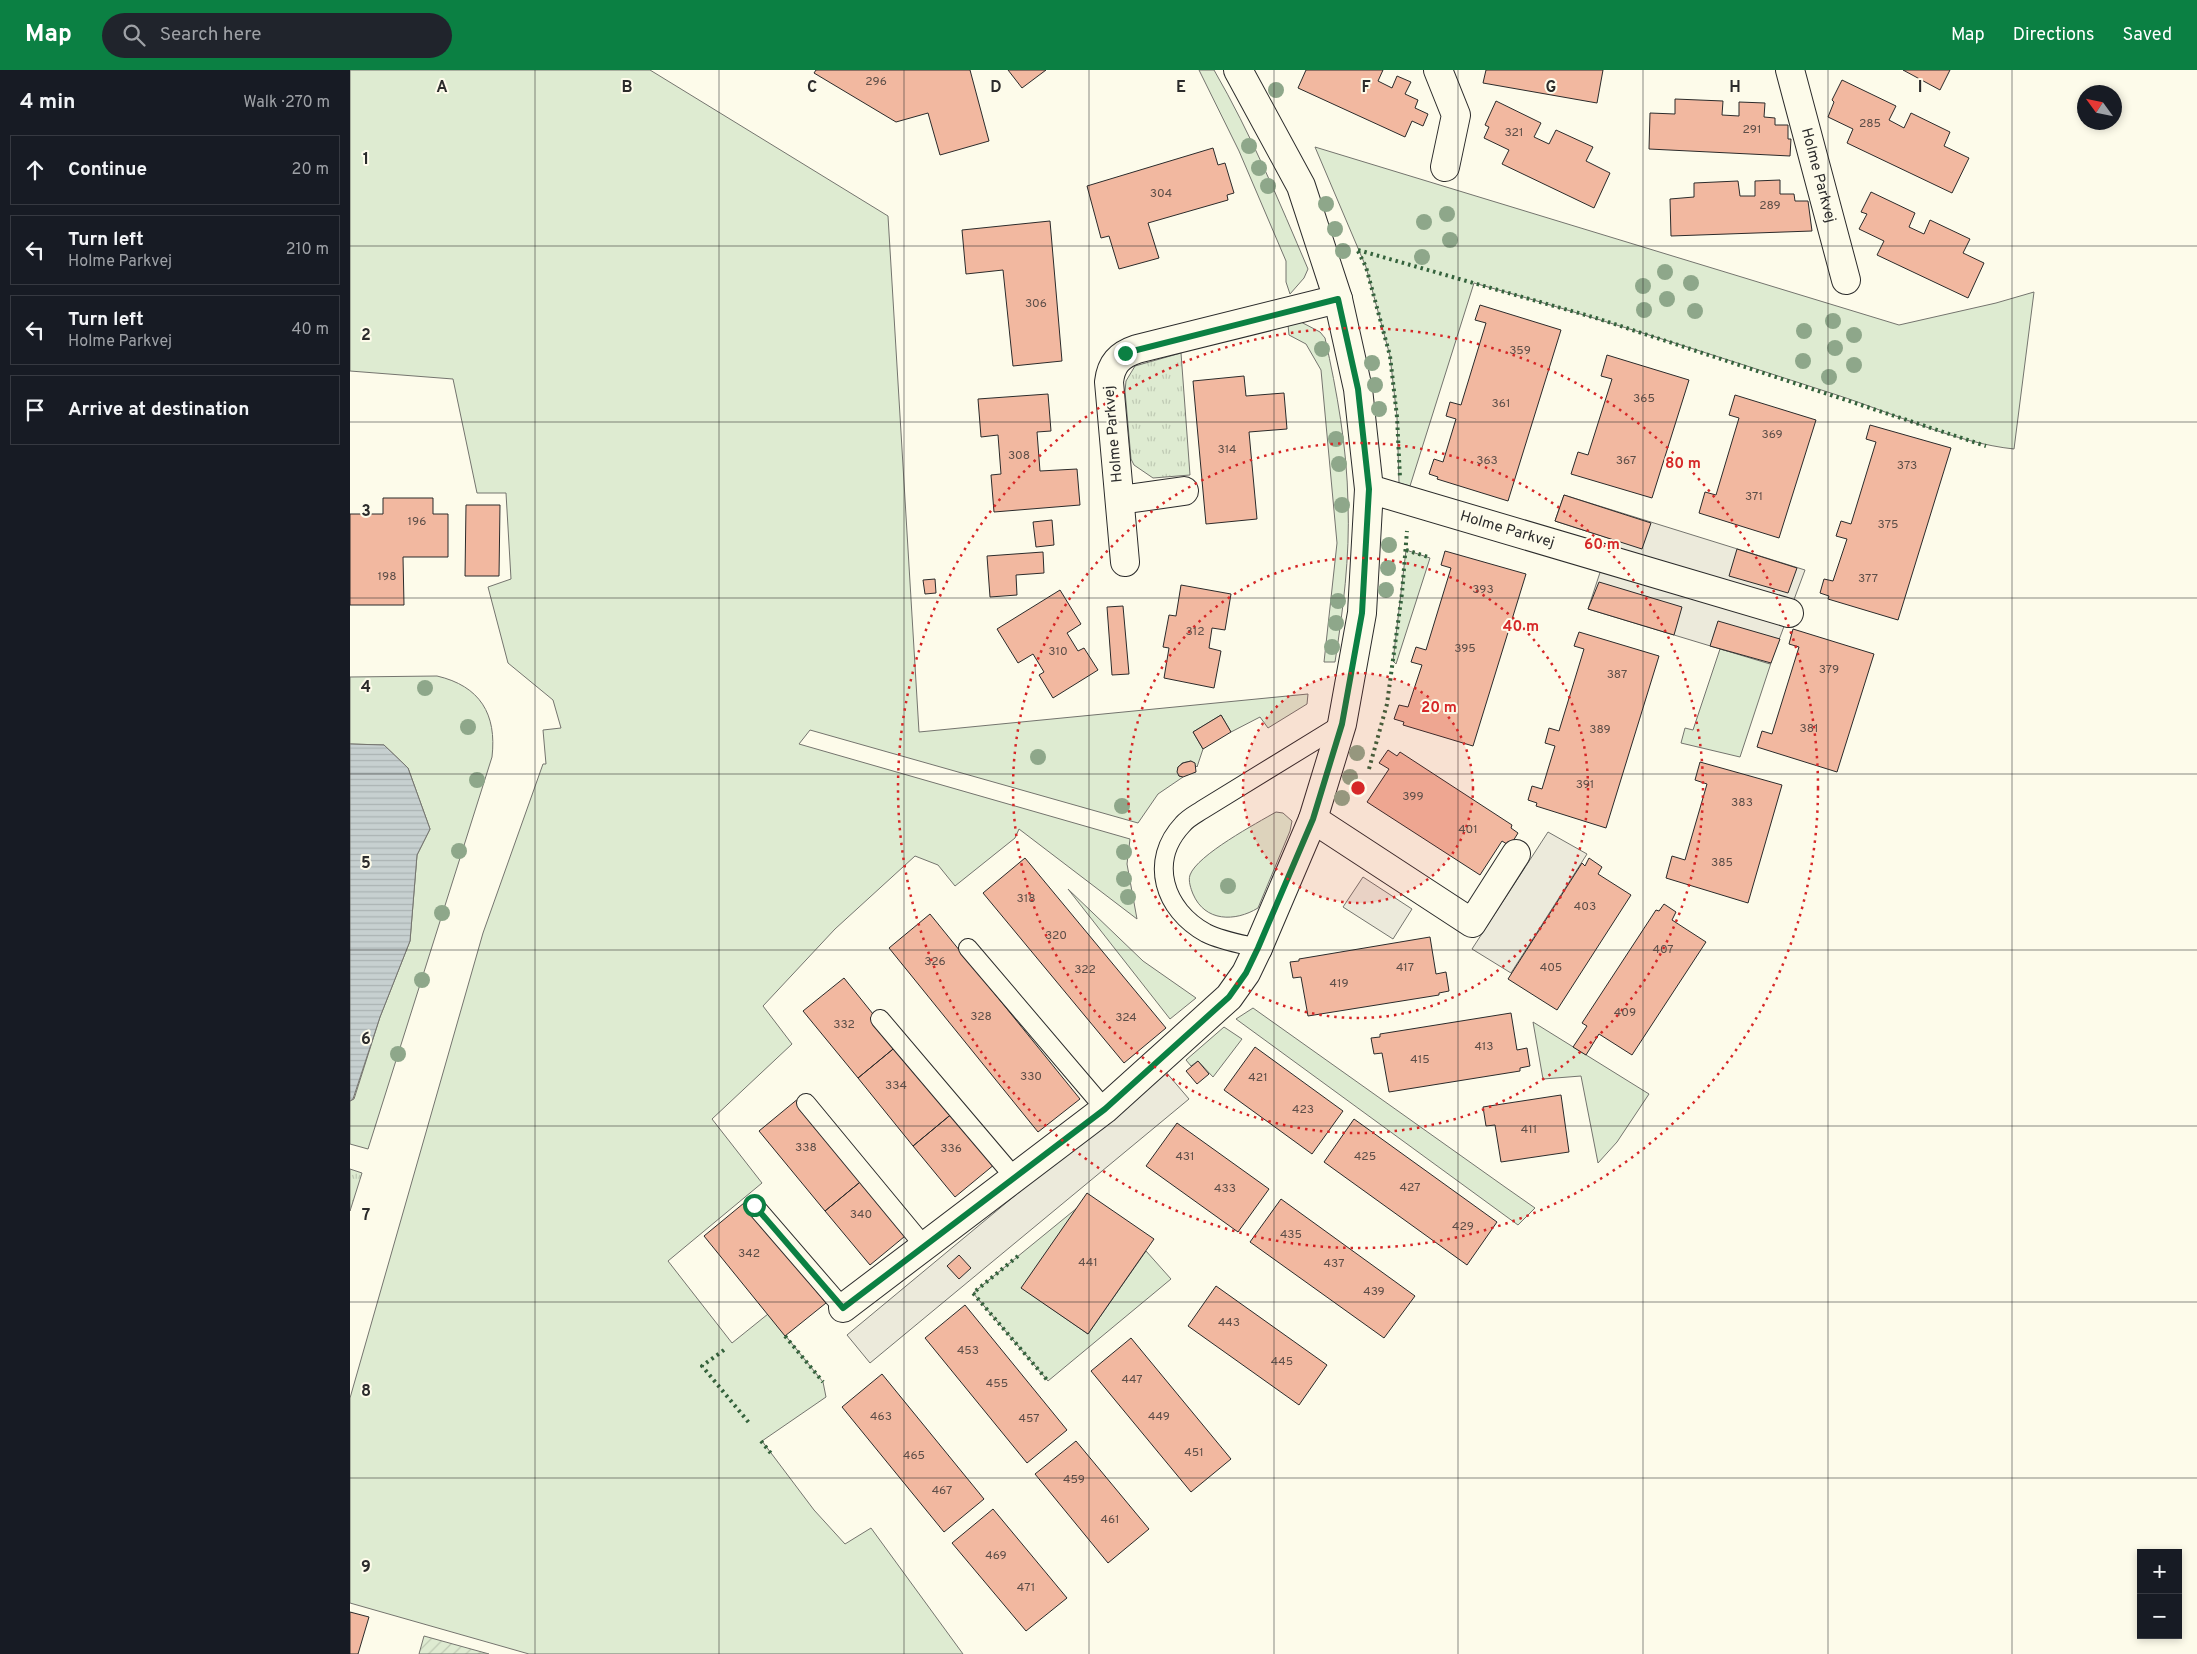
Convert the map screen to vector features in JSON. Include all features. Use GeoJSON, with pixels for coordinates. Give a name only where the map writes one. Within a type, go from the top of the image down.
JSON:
{"type":"FeatureCollection","features":[{"type":"Feature","properties":{"kind":"street"},"geometry":{"type":"LineString","coordinates":[[843,1308],[1105,1109],[1229,997],[1246,973],[1258,948],[1313,819],[1342,724],[1362,613],[1369,489],[1358,389],[1338,299],[1301,186],[1238,70]]}},
{"type":"Feature","properties":{"kind":"street"},"geometry":{"type":"LineString","coordinates":[[1438,70],[1456,115],[1445,167]]}},
{"type":"Feature","properties":{"kind":"street","name":"Holme Parkvej"},"geometry":{"type":"LineString","coordinates":[[1790,70],[1846,280]]}},
{"type":"Feature","properties":{"kind":"street","name":"Holme Parkvej"},"geometry":{"type":"LineString","coordinates":[[1125,562],[1109,382],[1111,370],[1116,360],[1125,353],[1137,349],[1338,299]]}},
{"type":"Feature","properties":{"kind":"street","name":"Holme Parkvej"},"geometry":{"type":"LineString","coordinates":[[1369,489],[1789,613]]}},
{"type":"Feature","properties":{"kind":"street","name":"Holme Parkvej"},"geometry":{"type":"LineString","coordinates":[[1120,500],[1184,491]]}},
{"type":"Feature","properties":{"kind":"street"},"geometry":{"type":"LineString","coordinates":[[1313,819],[1472,923],[1516,854]]}},
{"type":"Feature","properties":{"kind":"lane"},"geometry":{"type":"LineString","coordinates":[[1258,948],[1207,933],[1186,919],[1171,902],[1165,880],[1164,859],[1170,841],[1184,823],[1202,810],[1342,724]]}},
{"type":"Feature","properties":{"kind":"lane"},"geometry":{"type":"LineString","coordinates":[[968,948],[1105,1109]]}},
{"type":"Feature","properties":{"kind":"lane"},"geometry":{"type":"LineString","coordinates":[[880,1019],[1015,1178]]}},
{"type":"Feature","properties":{"kind":"lane"},"geometry":{"type":"LineString","coordinates":[[806,1103],[925,1246]]}},
{"type":"Feature","properties":{"kind":"lane"},"geometry":{"type":"LineString","coordinates":[[754,1205],[843,1308]]}},
{"type":"Feature","properties":{"kind":"green space"},"geometry":{"type":"Polygon","coordinates":[[[350,70],[650,70],[888,216],[919,732],[1308,694],[1307,704],[1268,728],[1260,717],[1231,732],[1221,715],[1193,732],[1203,749],[1197,767],[1191,761],[1182,763],[1178,767],[1179,776],[1183,777],[1158,794],[1138,823],[810,730],[799,744],[1130,839],[1127,864],[1137,919],[1019,829],[1015,838],[955,886],[938,865],[915,856],[835,929],[763,1006],[792,1044],[712,1119],[762,1183],[668,1261],[732,1343],[768,1314],[823,1382],[826,1397],[762,1441],[814,1510],[845,1544],[871,1528],[963,1654],[529,1654],[350,1603],[350,1398],[483,933],[543,764],[546,764],[543,730],[561,728],[553,700],[508,663],[488,587],[511,579],[506,493],[477,493],[453,379],[350,371],[350,70]]]}},
{"type":"Feature","properties":{"kind":"green space"},"geometry":{"type":"Polygon","coordinates":[[[1199,70],[1214,70],[1264,168],[1308,269],[1304,278],[1290,294],[1286,282],[1286,261],[1239,151],[1199,70]]]}},
{"type":"Feature","properties":{"kind":"green space"},"geometry":{"type":"Polygon","coordinates":[[[1315,147],[1899,325],[1996,303],[2034,292],[2014,449],[1992,446],[1947,434],[1837,395],[1611,323],[1474,283],[1410,486],[1399,483],[1397,417],[1390,356],[1366,267],[1315,147]]]}},
{"type":"Feature","properties":{"kind":"green space"},"geometry":{"type":"Polygon","coordinates":[[[1301,322],[1320,332],[1325,338],[1337,399],[1346,461],[1347,563],[1335,662],[1324,662],[1337,543],[1321,370],[1306,344],[1289,335],[1288,325],[1301,322]]]}},
{"type":"Feature","properties":{"kind":"green space"},"geometry":{"type":"Polygon","coordinates":[[[1181,353],[1190,475],[1153,478],[1134,465],[1131,459],[1125,391],[1126,381],[1135,366],[1181,353]]]}},
{"type":"Feature","properties":{"kind":"green space"},"geometry":{"type":"Polygon","coordinates":[[[1406,550],[1430,558],[1396,664],[1393,661],[1406,550]]]}},
{"type":"Feature","properties":{"kind":"green space"},"geometry":{"type":"Polygon","coordinates":[[[1720,649],[1771,663],[1740,757],[1681,743],[1685,728],[1693,730],[1720,649]]]}},
{"type":"Feature","properties":{"kind":"green space"},"geometry":{"type":"Polygon","coordinates":[[[437,676],[464,687],[475,695],[482,704],[492,728],[492,757],[368,1149],[350,1144],[350,1101],[354,1099],[380,1017],[410,941],[417,855],[430,829],[408,768],[384,745],[350,744],[350,677],[437,676]]]}},
{"type":"Feature","properties":{"kind":"green space"},"geometry":{"type":"Polygon","coordinates":[[[1276,812],[1283,813],[1292,821],[1290,831],[1258,908],[1240,916],[1230,917],[1221,917],[1205,910],[1198,903],[1190,885],[1190,875],[1195,867],[1215,849],[1276,812]]]}},
{"type":"Feature","properties":{"kind":"green space"},"geometry":{"type":"Polygon","coordinates":[[[1068,889],[1143,961],[1196,998],[1170,1019],[1068,889]]]}},
{"type":"Feature","properties":{"kind":"green space"},"geometry":{"type":"Polygon","coordinates":[[[1253,1008],[1535,1208],[1518,1225],[1236,1019],[1253,1008]]]}},
{"type":"Feature","properties":{"kind":"green space"},"geometry":{"type":"Polygon","coordinates":[[[1533,1022],[1649,1094],[1617,1142],[1598,1163],[1581,1076],[1543,1079],[1533,1022]]]}},
{"type":"Feature","properties":{"kind":"green space"},"geometry":{"type":"Polygon","coordinates":[[[1224,1027],[1242,1039],[1213,1077],[1198,1061],[1191,1066],[1186,1060],[1224,1027]]]}},
{"type":"Feature","properties":{"kind":"green space"},"geometry":{"type":"Polygon","coordinates":[[[350,1169],[362,1173],[350,1211],[350,1169]]]}},
{"type":"Feature","properties":{"kind":"green space"},"geometry":{"type":"Polygon","coordinates":[[[1077,1208],[1022,1288],[1088,1334],[1146,1251],[1171,1279],[1048,1381],[973,1293],[1077,1208]]]}},
{"type":"Feature","properties":{"kind":"green space"},"geometry":{"type":"Polygon","coordinates":[[[424,1636],[489,1654],[419,1654],[424,1636]]]}},
{"type":"Feature","properties":{"kind":"shaded area"},"geometry":{"type":"Polygon","coordinates":[[[1564,495],[1805,570],[1770,664],[1588,609],[1611,539],[1555,521],[1564,495]]]}},
{"type":"Feature","properties":{"kind":"shaded area"},"geometry":{"type":"Polygon","coordinates":[[[350,744],[384,745],[408,768],[430,829],[417,855],[410,941],[380,1017],[353,1099],[350,1101],[350,744]]]}},
{"type":"Feature","properties":{"kind":"shaded area"},"geometry":{"type":"Polygon","coordinates":[[[1548,832],[1587,854],[1511,973],[1472,949],[1548,832]]]}},
{"type":"Feature","properties":{"kind":"shaded area"},"geometry":{"type":"Polygon","coordinates":[[[1363,877],[1412,909],[1393,939],[1343,907],[1363,877]]]}},
{"type":"Feature","properties":{"kind":"shaded area"},"geometry":{"type":"Polygon","coordinates":[[[1165,1071],[1189,1099],[870,1363],[847,1335],[1165,1071]]]}},
{"type":"Feature","properties":{"kind":"building"},"geometry":{"type":"Polygon","coordinates":[[[816,70],[970,70],[989,141],[940,155],[928,113],[896,122],[814,73],[816,70]]]}},
{"type":"Feature","properties":{"kind":"building"},"geometry":{"type":"Polygon","coordinates":[[[1008,70],[1046,70],[1022,88],[1008,70]]]}},
{"type":"Feature","properties":{"kind":"building"},"geometry":{"type":"Polygon","coordinates":[[[1306,70],[1383,70],[1378,81],[1392,88],[1397,76],[1411,82],[1405,94],[1418,100],[1415,108],[1428,114],[1423,126],[1412,121],[1405,137],[1298,88],[1306,70]]]}},
{"type":"Feature","properties":{"kind":"building"},"geometry":{"type":"Polygon","coordinates":[[[1486,70],[1603,70],[1597,103],[1483,83],[1486,70]]]}},
{"type":"Feature","properties":{"kind":"building"},"geometry":{"type":"Polygon","coordinates":[[[1903,70],[1950,70],[1940,90],[1903,70]]]}},
{"type":"Feature","properties":{"kind":"building"},"geometry":{"type":"Polygon","coordinates":[[[1842,80],[1896,106],[1889,120],[1904,128],[1911,113],[1950,132],[1944,146],[1969,158],[1952,193],[1847,143],[1853,129],[1828,117],[1834,102],[1832,100],[1842,80]]]}},
{"type":"Feature","properties":{"kind":"building"},"geometry":{"type":"Polygon","coordinates":[[[1675,99],[1723,101],[1722,115],[1739,116],[1739,102],[1765,103],[1764,117],[1775,118],[1775,125],[1788,125],[1788,139],[1791,139],[1790,156],[1649,149],[1650,113],[1675,114],[1675,99]]]}},
{"type":"Feature","properties":{"kind":"building"},"geometry":{"type":"Polygon","coordinates":[[[1496,101],[1541,123],[1534,137],[1549,144],[1556,130],[1593,147],[1586,161],[1610,173],[1594,208],[1502,164],[1509,150],[1484,138],[1489,127],[1485,125],[1496,101]]]}},
{"type":"Feature","properties":{"kind":"building"},"geometry":{"type":"Polygon","coordinates":[[[1213,148],[1218,165],[1225,163],[1234,193],[1227,195],[1228,200],[1148,223],[1159,258],[1119,269],[1109,236],[1101,238],[1087,186],[1213,148]]]}},
{"type":"Feature","properties":{"kind":"building"},"geometry":{"type":"Polygon","coordinates":[[[1780,180],[1780,194],[1794,194],[1795,201],[1808,201],[1812,231],[1671,236],[1670,199],[1694,197],[1694,183],[1738,181],[1740,196],[1755,196],[1755,181],[1780,180]]]}},
{"type":"Feature","properties":{"kind":"building"},"geometry":{"type":"Polygon","coordinates":[[[1871,192],[1915,213],[1909,227],[1924,234],[1930,220],[1970,239],[1963,253],[1984,263],[1968,298],[1877,255],[1884,241],[1859,229],[1867,214],[1861,212],[1871,192]]]}},
{"type":"Feature","properties":{"kind":"building"},"geometry":{"type":"Polygon","coordinates":[[[1050,221],[1062,361],[1013,366],[1003,270],[966,274],[962,230],[1050,221]]]}},
{"type":"Feature","properties":{"kind":"building"},"geometry":{"type":"Polygon","coordinates":[[[1480,305],[1561,330],[1508,501],[1437,479],[1438,477],[1429,474],[1434,459],[1443,462],[1456,419],[1446,416],[1450,402],[1461,405],[1486,323],[1475,320],[1480,305]]]}},
{"type":"Feature","properties":{"kind":"building"},"geometry":{"type":"Polygon","coordinates":[[[1607,355],[1689,380],[1652,498],[1571,474],[1578,452],[1588,455],[1612,379],[1601,376],[1607,355]]]}},
{"type":"Feature","properties":{"kind":"building"},"geometry":{"type":"Polygon","coordinates":[[[1244,376],[1246,396],[1284,393],[1287,429],[1249,432],[1257,519],[1206,524],[1193,381],[1244,376]]]}},
{"type":"Feature","properties":{"kind":"building"},"geometry":{"type":"Polygon","coordinates":[[[1048,394],[1051,431],[1037,432],[1040,471],[1077,469],[1080,505],[994,512],[991,475],[1001,474],[998,435],[981,437],[978,399],[1048,394]]]}},
{"type":"Feature","properties":{"kind":"building"},"geometry":{"type":"Polygon","coordinates":[[[1735,395],[1816,420],[1779,538],[1699,513],[1705,492],[1716,495],[1739,418],[1729,415],[1735,395]]]}},
{"type":"Feature","properties":{"kind":"building"},"geometry":{"type":"Polygon","coordinates":[[[1870,425],[1951,448],[1898,620],[1828,599],[1829,596],[1820,593],[1824,579],[1833,581],[1847,539],[1836,536],[1841,521],[1851,524],[1876,442],[1866,439],[1870,425]]]}},
{"type":"Feature","properties":{"kind":"building"},"geometry":{"type":"Polygon","coordinates":[[[1564,495],[1651,523],[1642,549],[1555,521],[1564,495]]]}},
{"type":"Feature","properties":{"kind":"building"},"geometry":{"type":"Polygon","coordinates":[[[383,498],[433,498],[433,514],[448,514],[448,557],[403,557],[404,605],[350,605],[350,514],[383,514],[383,498]]]}},
{"type":"Feature","properties":{"kind":"building"},"geometry":{"type":"Polygon","coordinates":[[[466,505],[500,505],[499,576],[465,576],[466,505]]]}},
{"type":"Feature","properties":{"kind":"building"},"geometry":{"type":"Polygon","coordinates":[[[1052,520],[1054,545],[1036,547],[1033,522],[1052,520]]]}},
{"type":"Feature","properties":{"kind":"building"},"geometry":{"type":"Polygon","coordinates":[[[1737,549],[1797,568],[1788,593],[1729,576],[1737,549]]]}},
{"type":"Feature","properties":{"kind":"building"},"geometry":{"type":"Polygon","coordinates":[[[1445,551],[1526,574],[1473,746],[1403,725],[1404,722],[1394,719],[1399,705],[1408,707],[1422,665],[1411,662],[1416,647],[1426,650],[1451,568],[1441,565],[1445,551]]]}},
{"type":"Feature","properties":{"kind":"building"},"geometry":{"type":"Polygon","coordinates":[[[1043,552],[1044,573],[1016,575],[1017,595],[990,597],[987,556],[1043,552]]]}},
{"type":"Feature","properties":{"kind":"building"},"geometry":{"type":"Polygon","coordinates":[[[935,579],[936,593],[925,594],[923,580],[935,579]]]}},
{"type":"Feature","properties":{"kind":"building"},"geometry":{"type":"Polygon","coordinates":[[[1599,582],[1682,607],[1674,635],[1588,609],[1599,582]]]}},
{"type":"Feature","properties":{"kind":"building"},"geometry":{"type":"Polygon","coordinates":[[[1181,585],[1231,594],[1225,630],[1212,628],[1209,648],[1221,651],[1214,688],[1164,678],[1169,648],[1163,647],[1169,615],[1176,616],[1181,585]]]}},
{"type":"Feature","properties":{"kind":"building"},"geometry":{"type":"Polygon","coordinates":[[[1060,590],[1081,624],[1067,633],[1078,651],[1084,648],[1098,670],[1053,698],[1039,675],[1044,672],[1033,654],[1018,663],[997,629],[1060,590]]]}},
{"type":"Feature","properties":{"kind":"building"},"geometry":{"type":"Polygon","coordinates":[[[1123,606],[1129,674],[1112,675],[1107,607],[1123,606]]]}},
{"type":"Feature","properties":{"kind":"building"},"geometry":{"type":"Polygon","coordinates":[[[1718,621],[1780,639],[1771,663],[1710,646],[1718,621]]]}},
{"type":"Feature","properties":{"kind":"building"},"geometry":{"type":"Polygon","coordinates":[[[1793,629],[1874,654],[1837,772],[1757,747],[1762,731],[1772,734],[1799,647],[1789,644],[1793,629]]]}},
{"type":"Feature","properties":{"kind":"building"},"geometry":{"type":"Polygon","coordinates":[[[1579,632],[1659,656],[1606,828],[1536,806],[1537,803],[1528,800],[1532,786],[1542,789],[1555,746],[1545,743],[1549,728],[1559,731],[1584,649],[1574,646],[1579,632]]]}},
{"type":"Feature","properties":{"kind":"building"},"geometry":{"type":"Polygon","coordinates":[[[1221,715],[1231,732],[1203,749],[1193,732],[1221,715]]]}},
{"type":"Feature","properties":{"kind":"building"},"geometry":{"type":"Polygon","coordinates":[[[1388,750],[1397,756],[1400,752],[1512,825],[1511,828],[1518,833],[1510,846],[1502,841],[1480,875],[1367,802],[1389,769],[1379,763],[1388,750]]]}},
{"type":"Feature","properties":{"kind":"building"},"geometry":{"type":"Polygon","coordinates":[[[1191,761],[1195,763],[1196,772],[1183,777],[1179,776],[1177,772],[1178,767],[1183,763],[1191,761]]]}},
{"type":"Feature","properties":{"kind":"building"},"geometry":{"type":"Polygon","coordinates":[[[1700,762],[1782,785],[1748,903],[1666,878],[1672,856],[1685,860],[1707,784],[1695,780],[1700,762]]]}},
{"type":"Feature","properties":{"kind":"building"},"geometry":{"type":"Polygon","coordinates":[[[1025,858],[1166,1028],[1124,1063],[983,893],[1025,858]]]}},
{"type":"Feature","properties":{"kind":"building"},"geometry":{"type":"Polygon","coordinates":[[[1589,858],[1602,867],[1598,874],[1631,895],[1557,1010],[1508,979],[1582,863],[1585,866],[1589,858]]]}},
{"type":"Feature","properties":{"kind":"building"},"geometry":{"type":"Polygon","coordinates":[[[1664,904],[1676,912],[1672,920],[1706,942],[1632,1055],[1599,1034],[1586,1055],[1573,1047],[1587,1026],[1582,1023],[1656,910],[1659,911],[1664,904]]]}},
{"type":"Feature","properties":{"kind":"building"},"geometry":{"type":"Polygon","coordinates":[[[930,914],[1080,1099],[1038,1132],[889,948],[930,914]]]}},
{"type":"Feature","properties":{"kind":"building"},"geometry":{"type":"Polygon","coordinates":[[[1430,937],[1436,974],[1446,972],[1449,991],[1439,993],[1439,995],[1308,1016],[1301,977],[1293,978],[1290,962],[1430,937]]]}},
{"type":"Feature","properties":{"kind":"building"},"geometry":{"type":"Polygon","coordinates":[[[844,978],[898,1045],[858,1078],[803,1011],[844,978]]]}},
{"type":"Feature","properties":{"kind":"building"},"geometry":{"type":"Polygon","coordinates":[[[1511,1013],[1517,1050],[1527,1048],[1530,1066],[1520,1068],[1520,1071],[1389,1092],[1382,1053],[1374,1054],[1371,1038],[1380,1037],[1380,1034],[1511,1013]]]}},
{"type":"Feature","properties":{"kind":"building"},"geometry":{"type":"Polygon","coordinates":[[[898,1045],[954,1112],[913,1146],[858,1078],[898,1045]]]}},
{"type":"Feature","properties":{"kind":"building"},"geometry":{"type":"Polygon","coordinates":[[[1255,1047],[1343,1111],[1312,1154],[1224,1090],[1255,1047]]]}},
{"type":"Feature","properties":{"kind":"building"},"geometry":{"type":"Polygon","coordinates":[[[1198,1061],[1209,1074],[1197,1084],[1186,1071],[1198,1061]]]}},
{"type":"Feature","properties":{"kind":"building"},"geometry":{"type":"Polygon","coordinates":[[[1561,1095],[1569,1152],[1501,1162],[1495,1125],[1486,1126],[1483,1107],[1561,1095]]]}},
{"type":"Feature","properties":{"kind":"building"},"geometry":{"type":"Polygon","coordinates":[[[799,1098],[865,1178],[825,1211],[759,1131],[799,1098]]]}},
{"type":"Feature","properties":{"kind":"building"},"geometry":{"type":"Polygon","coordinates":[[[954,1112],[995,1164],[955,1197],[913,1146],[954,1112]]]}},
{"type":"Feature","properties":{"kind":"building"},"geometry":{"type":"Polygon","coordinates":[[[1354,1119],[1497,1222],[1467,1265],[1324,1162],[1354,1119]]]}},
{"type":"Feature","properties":{"kind":"building"},"geometry":{"type":"Polygon","coordinates":[[[1177,1123],[1269,1189],[1238,1232],[1146,1166],[1177,1123]]]}},
{"type":"Feature","properties":{"kind":"building"},"geometry":{"type":"Polygon","coordinates":[[[865,1178],[910,1232],[870,1265],[825,1211],[865,1178]]]}},
{"type":"Feature","properties":{"kind":"building"},"geometry":{"type":"Polygon","coordinates":[[[1087,1193],[1154,1239],[1088,1334],[1021,1288],[1087,1193]]]}},
{"type":"Feature","properties":{"kind":"building"},"geometry":{"type":"Polygon","coordinates":[[[1281,1199],[1415,1296],[1384,1338],[1250,1242],[1281,1199]]]}},
{"type":"Feature","properties":{"kind":"building"},"geometry":{"type":"Polygon","coordinates":[[[744,1203],[826,1303],[785,1336],[704,1236],[744,1203]]]}},
{"type":"Feature","properties":{"kind":"building"},"geometry":{"type":"Polygon","coordinates":[[[959,1255],[971,1268],[959,1279],[947,1266],[959,1255]]]}},
{"type":"Feature","properties":{"kind":"building"},"geometry":{"type":"Polygon","coordinates":[[[1216,1286],[1327,1365],[1299,1405],[1188,1326],[1216,1286]]]}},
{"type":"Feature","properties":{"kind":"building"},"geometry":{"type":"Polygon","coordinates":[[[965,1305],[1067,1430],[1027,1463],[925,1338],[965,1305]]]}},
{"type":"Feature","properties":{"kind":"building"},"geometry":{"type":"Polygon","coordinates":[[[1131,1338],[1231,1459],[1191,1492],[1091,1371],[1131,1338]]]}},
{"type":"Feature","properties":{"kind":"building"},"geometry":{"type":"Polygon","coordinates":[[[882,1374],[984,1499],[944,1532],[842,1407],[882,1374]]]}},
{"type":"Feature","properties":{"kind":"building"},"geometry":{"type":"Polygon","coordinates":[[[1076,1441],[1149,1529],[1108,1563],[1035,1474],[1076,1441]]]}},
{"type":"Feature","properties":{"kind":"building"},"geometry":{"type":"Polygon","coordinates":[[[993,1509],[1067,1598],[1026,1631],[952,1543],[993,1509]]]}},
{"type":"Feature","properties":{"kind":"building"},"geometry":{"type":"Polygon","coordinates":[[[350,1612],[369,1617],[358,1654],[350,1654],[350,1612]]]}},
{"type":"Feature","properties":{"kind":"hedge"},"geometry":{"type":"LineString","coordinates":[[1358,250],[1596,318],[1986,446]]}},
{"type":"Feature","properties":{"kind":"hedge"},"geometry":{"type":"LineString","coordinates":[[1358,251],[1366,267],[1390,356],[1397,417],[1400,478]]}},
{"type":"Feature","properties":{"kind":"hedge"},"geometry":{"type":"LineString","coordinates":[[1369,769],[1387,704],[1402,593],[1407,531]]}},
{"type":"Feature","properties":{"kind":"hedge"},"geometry":{"type":"LineString","coordinates":[[1406,550],[1428,557]]}},
{"type":"Feature","properties":{"kind":"hedge"},"geometry":{"type":"LineString","coordinates":[[1018,1256],[973,1293],[1048,1381]]}},
{"type":"Feature","properties":{"kind":"hedge"},"geometry":{"type":"LineString","coordinates":[[785,1336],[823,1382]]}},
{"type":"Feature","properties":{"kind":"hedge"},"geometry":{"type":"LineString","coordinates":[[724,1350],[702,1366],[750,1424]]}},
{"type":"Feature","properties":{"kind":"hedge"},"geometry":{"type":"LineString","coordinates":[[761,1441],[773,1456]]}},
{"type":"Feature","properties":{"kind":"route"},"geometry":{"type":"LineString","coordinates":[[754,1205],[843,1308],[1105,1109],[1229,997],[1246,973],[1258,948],[1313,819],[1342,724],[1362,613],[1369,489],[1358,389],[1338,299],[1125,353]]}}]}
